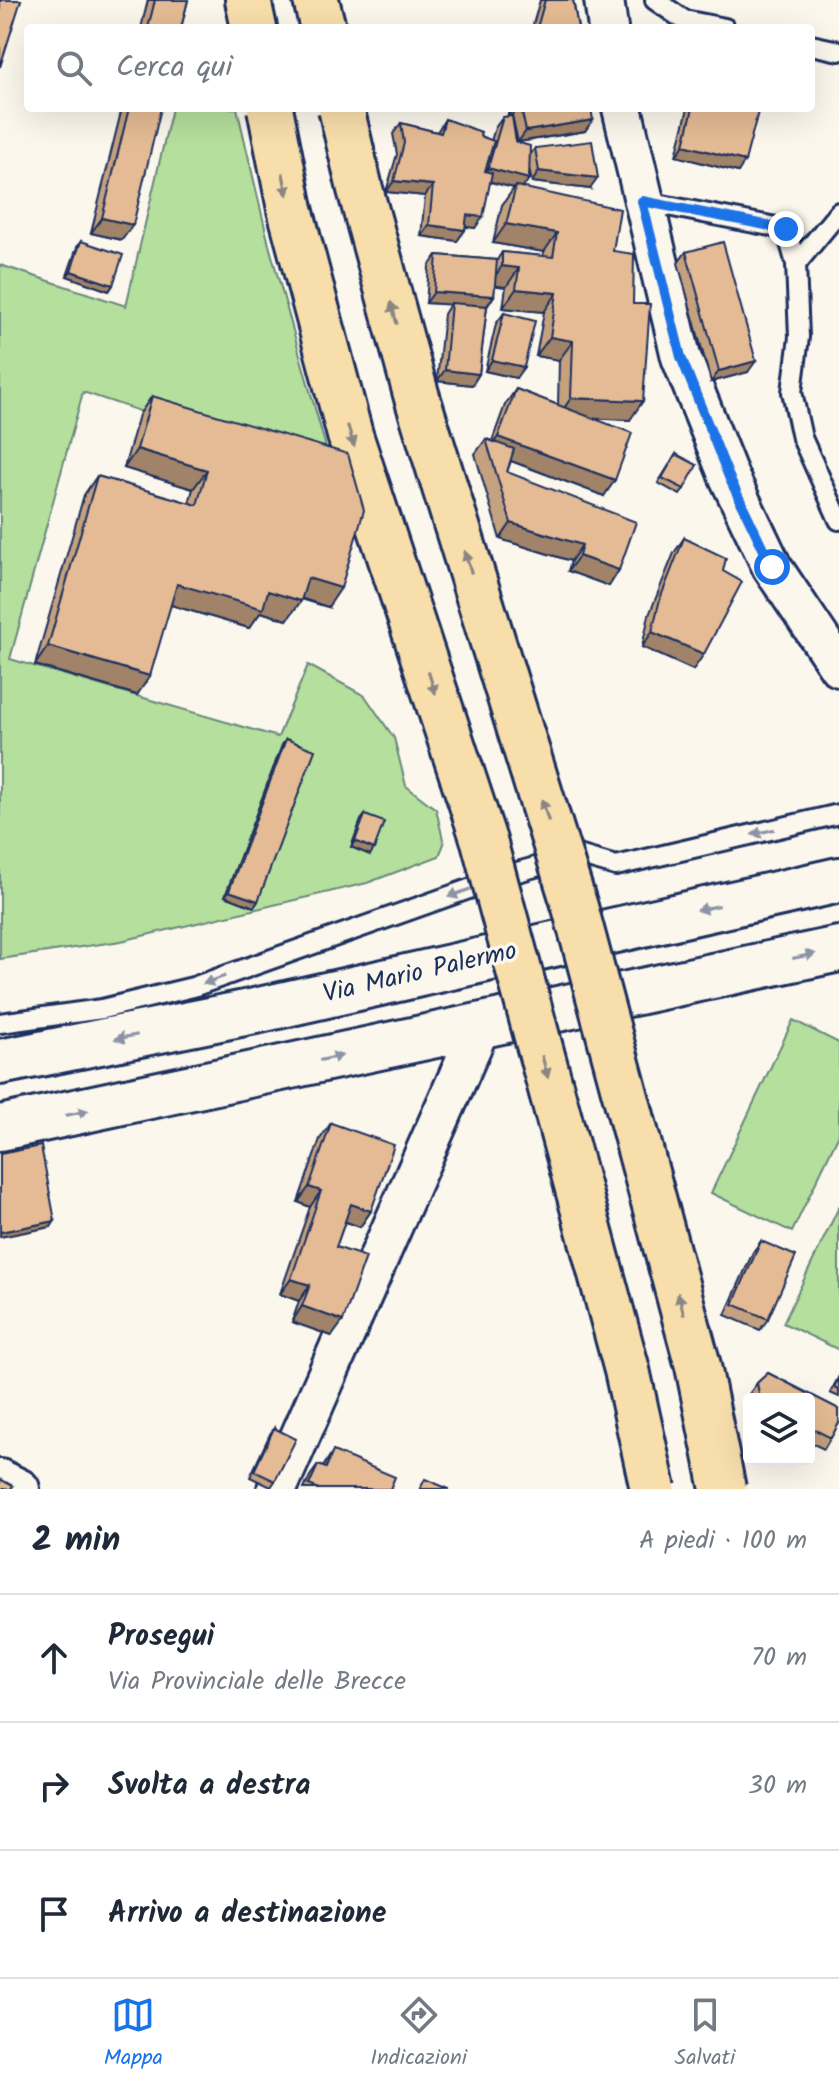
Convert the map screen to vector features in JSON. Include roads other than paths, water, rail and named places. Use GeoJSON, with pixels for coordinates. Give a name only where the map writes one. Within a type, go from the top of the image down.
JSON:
{"type":"FeatureCollection","features":[{"type":"Feature","properties":{"kind":"highway"},"geometry":{"type":"LineString","coordinates":[[248,0],[253,24]]}},
{"type":"Feature","properties":{"kind":"highway"},"geometry":{"type":"LineString","coordinates":[[316,0],[322,24]]}},
{"type":"Feature","properties":{"kind":"highway"},"geometry":{"type":"LineString","coordinates":[[271,112],[290,209],[350,435],[484,841],[627,1370],[653,1489]]}},
{"type":"Feature","properties":{"kind":"highway"},"geometry":{"type":"LineString","coordinates":[[342,112],[416,394],[575,907],[698,1366],[739,1489]]}},
{"type":"Feature","properties":{"kind":"highway"},"geometry":{"type":"LineString","coordinates":[[698,1366],[723,1489]]}},
{"type":"Feature","properties":{"kind":"street"},"geometry":{"type":"LineString","coordinates":[[604,0],[607,24]]}},
{"type":"Feature","properties":{"kind":"street"},"geometry":{"type":"LineString","coordinates":[[623,112],[681,357],[729,477],[772,567],[839,667]]}},
{"type":"Feature","properties":{"kind":"street","name":"Via Mario Palermo"},"geometry":{"type":"LineString","coordinates":[[0,1062],[255,1011],[839,880]]}},
{"type":"Feature","properties":{"kind":"street"},"geometry":{"type":"LineString","coordinates":[[0,1128],[839,949]]}},
{"type":"Feature","properties":{"kind":"street"},"geometry":{"type":"LineString","coordinates":[[277,1489],[481,1025]]}},
{"type":"Feature","properties":{"kind":"street"},"geometry":{"type":"LineString","coordinates":[[0,1479],[20,1489]]}},
{"type":"Feature","properties":{"kind":"lane"},"geometry":{"type":"LineString","coordinates":[[655,0],[684,20],[704,24]]}},
{"type":"Feature","properties":{"kind":"lane"},"geometry":{"type":"LineString","coordinates":[[815,46],[839,51]]}},
{"type":"Feature","properties":{"kind":"lane"},"geometry":{"type":"LineString","coordinates":[[642,201],[786,229],[796,264],[799,337],[792,392],[802,438],[839,520]]}},
{"type":"Feature","properties":{"kind":"lane"},"geometry":{"type":"LineString","coordinates":[[796,264],[839,212]]}},
{"type":"Feature","properties":{"kind":"lane"},"geometry":{"type":"LineString","coordinates":[[0,1023],[102,1009],[193,987],[514,873],[578,855],[616,866],[839,814]]}}]}
